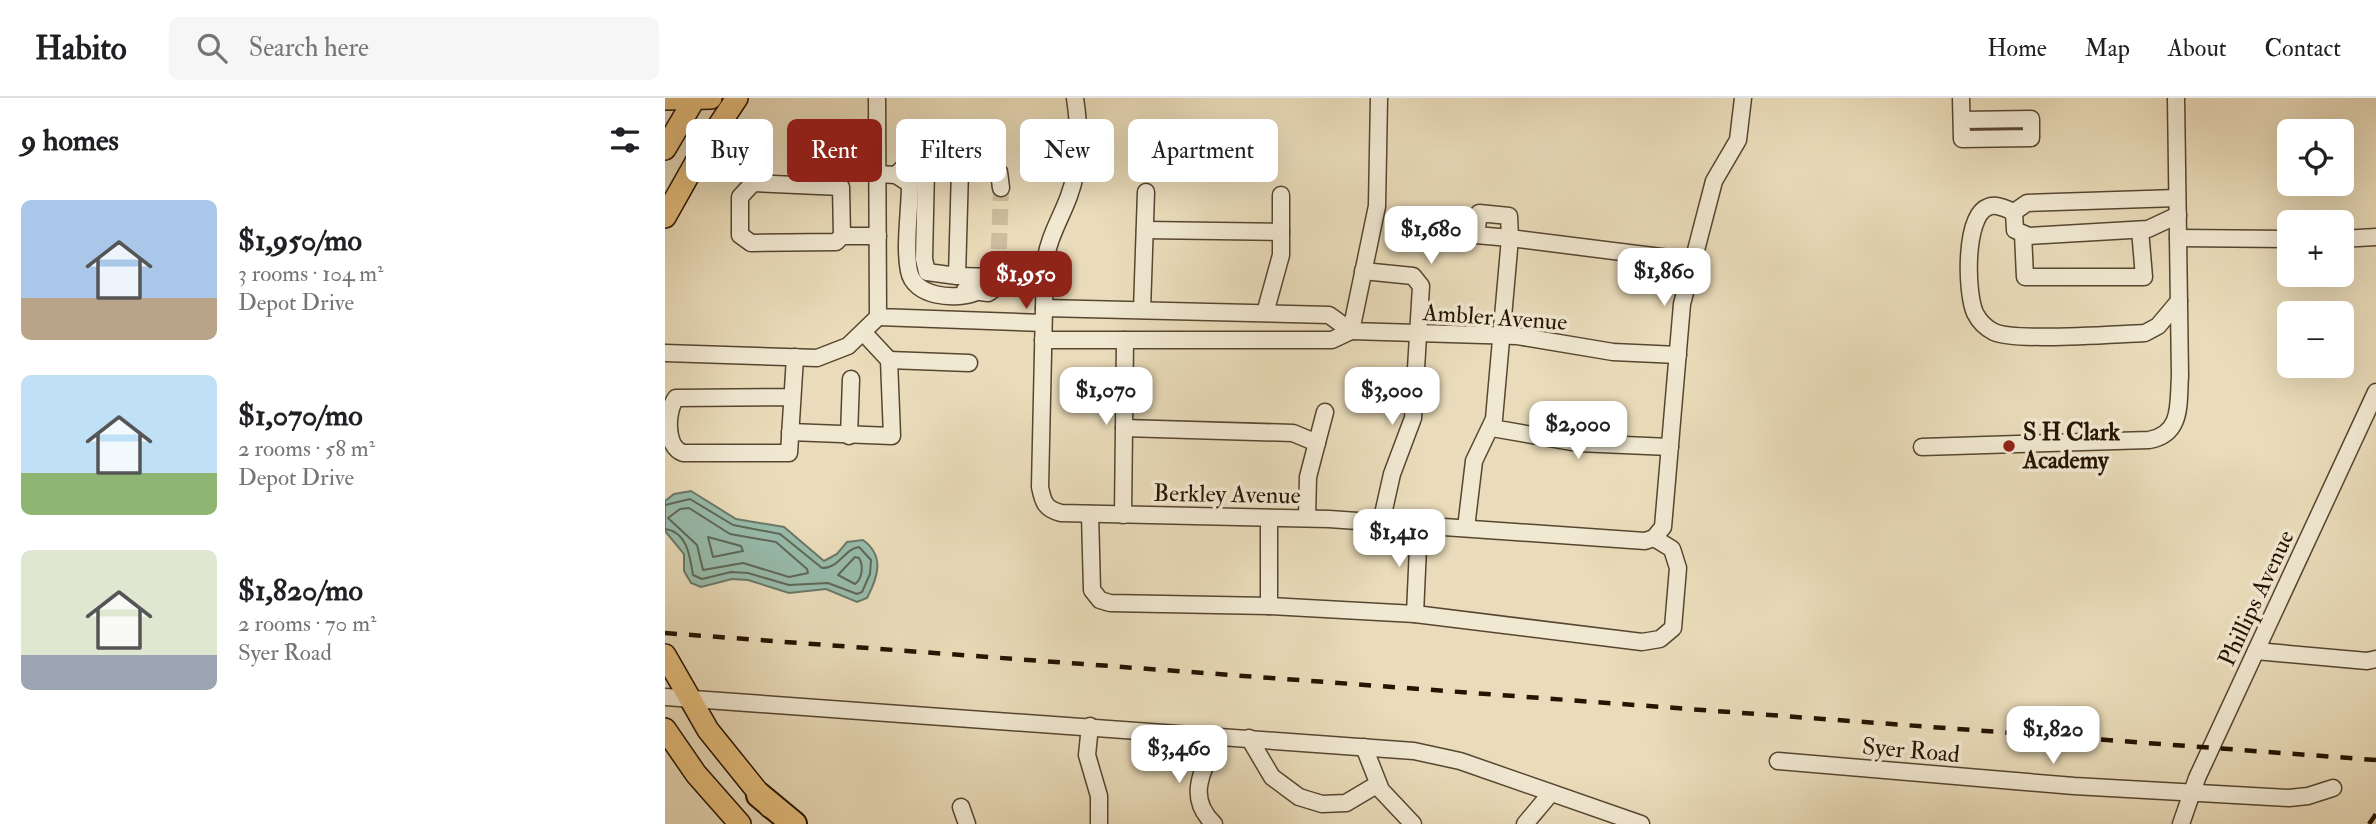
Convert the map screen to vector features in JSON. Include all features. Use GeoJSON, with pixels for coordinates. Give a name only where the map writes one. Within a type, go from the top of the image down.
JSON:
{"type":"FeatureCollection","features":[{"type":"Feature","properties":{"kind":"highway"},"geometry":{"type":"LineString","coordinates":[[759,795],[794,824]]}},
{"type":"Feature","properties":{"kind":"main road"},"geometry":{"type":"LineString","coordinates":[[665,149],[695,98]]}},
{"type":"Feature","properties":{"kind":"main road"},"geometry":{"type":"LineString","coordinates":[[665,99],[711,98]]}},
{"type":"Feature","properties":{"kind":"main road"},"geometry":{"type":"LineString","coordinates":[[665,217],[705,146],[737,98]]}},
{"type":"Feature","properties":{"kind":"main road"},"geometry":{"type":"LineString","coordinates":[[665,655],[676,697],[708,730],[759,795],[786,824]]}},
{"type":"Feature","properties":{"kind":"main road"},"geometry":{"type":"LineString","coordinates":[[665,729],[696,774],[740,824]]}},
{"type":"Feature","properties":{"kind":"street"},"geometry":{"type":"LineString","coordinates":[[877,98],[877,119]]}},
{"type":"Feature","properties":{"kind":"street"},"geometry":{"type":"LineString","coordinates":[[1043,340],[1047,247],[1069,195],[1078,163],[1080,136],[1075,98]]}},
{"type":"Feature","properties":{"kind":"street"},"geometry":{"type":"LineString","coordinates":[[1351,331],[1377,206],[1379,98]]}},
{"type":"Feature","properties":{"kind":"street"},"geometry":{"type":"LineString","coordinates":[[1090,514],[1092,590],[1100,600],[1110,603],[1269,606],[1415,614],[1642,642],[1660,639],[1673,628],[1678,568],[1672,549],[1654,538],[1663,527],[1682,304],[1714,181],[1738,140],[1743,98]]}},
{"type":"Feature","properties":{"kind":"street"},"geometry":{"type":"LineString","coordinates":[[1961,98],[1962,120]]}},
{"type":"Feature","properties":{"kind":"street"},"geometry":{"type":"LineString","coordinates":[[1922,447],[2149,440],[2167,433],[2178,417],[2176,98]]}},
{"type":"Feature","properties":{"kind":"street"},"geometry":{"type":"LineString","coordinates":[[882,174],[896,175]]}},
{"type":"Feature","properties":{"kind":"street"},"geometry":{"type":"LineString","coordinates":[[665,353],[817,358],[848,345],[878,317],[877,182]]}},
{"type":"Feature","properties":{"kind":"street"},"geometry":{"type":"LineString","coordinates":[[907,182],[910,184],[909,273],[917,285],[928,290],[940,288],[988,293],[997,287],[998,275],[957,276],[927,272],[924,259],[926,182]]}},
{"type":"Feature","properties":{"kind":"street"},"geometry":{"type":"LineString","coordinates":[[957,276],[960,182]]}},
{"type":"Feature","properties":{"kind":"street"},"geometry":{"type":"LineString","coordinates":[[1000,182],[1001,188]]}},
{"type":"Feature","properties":{"kind":"street"},"geometry":{"type":"LineString","coordinates":[[842,236],[841,187],[753,183],[740,197],[740,235],[751,243],[836,243],[842,236],[878,236]]}},
{"type":"Feature","properties":{"kind":"street"},"geometry":{"type":"LineString","coordinates":[[1142,310],[1146,192]]}},
{"type":"Feature","properties":{"kind":"street"},"geometry":{"type":"LineString","coordinates":[[1265,313],[1281,255],[1281,195]]}},
{"type":"Feature","properties":{"kind":"street"},"geometry":{"type":"LineString","coordinates":[[2014,212],[2027,203],[2177,198]]}},
{"type":"Feature","properties":{"kind":"street"},"geometry":{"type":"LineString","coordinates":[[2014,212],[1996,205],[1986,207],[1977,216],[1970,232],[1973,308],[1979,320],[1990,330],[2015,336],[2145,333],[2158,326],[2179,301]]}},
{"type":"Feature","properties":{"kind":"street"},"geometry":{"type":"LineString","coordinates":[[2014,212],[2015,230],[2029,236],[2140,230],[2168,222],[2178,215]]}},
{"type":"Feature","properties":{"kind":"street"},"geometry":{"type":"LineString","coordinates":[[1145,230],[1281,232]]}},
{"type":"Feature","properties":{"kind":"street"},"geometry":{"type":"LineString","coordinates":[[2023,234],[2025,277],[2144,277],[2140,230]]}},
{"type":"Feature","properties":{"kind":"street"},"geometry":{"type":"LineString","coordinates":[[2354,238],[2376,237]]}},
{"type":"Feature","properties":{"kind":"street"},"geometry":{"type":"LineString","coordinates":[[1466,528],[1474,461],[1492,428],[1503,335],[1510,238],[1693,261]]}},
{"type":"Feature","properties":{"kind":"street"},"geometry":{"type":"LineString","coordinates":[[2178,238],[2277,239]]}},
{"type":"Feature","properties":{"kind":"street"},"geometry":{"type":"LineString","coordinates":[[1363,271],[1418,279],[1420,333],[1413,418],[1392,474],[1381,523]]}},
{"type":"Feature","properties":{"kind":"street","name":"Ambler Avenue"},"geometry":{"type":"LineString","coordinates":[[878,317],[1044,316],[1142,310],[1265,313],[1329,315],[1351,331]]}},
{"type":"Feature","properties":{"kind":"street","name":"Ambler Avenue"},"geometry":{"type":"LineString","coordinates":[[1043,340],[1332,340],[1351,331],[1503,335],[1613,352],[1678,355]]}},
{"type":"Feature","properties":{"kind":"street"},"geometry":{"type":"LineString","coordinates":[[790,432],[893,436],[889,360],[863,332]]}},
{"type":"Feature","properties":{"kind":"street","name":"Berkley Avenue"},"geometry":{"type":"LineString","coordinates":[[1043,340],[1040,487],[1043,503],[1050,510],[1090,514],[1307,519],[1645,541],[1654,538]]}},
{"type":"Feature","properties":{"kind":"street"},"geometry":{"type":"LineString","coordinates":[[1123,515],[1125,340]]}},
{"type":"Feature","properties":{"kind":"street"},"geometry":{"type":"LineString","coordinates":[[791,397],[676,398],[672,404],[670,443],[675,450],[683,453],[789,453],[795,357]]}},
{"type":"Feature","properties":{"kind":"street"},"geometry":{"type":"LineString","coordinates":[[889,360],[969,363]]}},
{"type":"Feature","properties":{"kind":"street"},"geometry":{"type":"LineString","coordinates":[[849,436],[851,379]]}},
{"type":"Feature","properties":{"kind":"street","name":"Phillips Avenue"},"geometry":{"type":"LineString","coordinates":[[2181,824],[2192,792],[2376,392]]}},
{"type":"Feature","properties":{"kind":"street"},"geometry":{"type":"LineString","coordinates":[[1307,519],[1308,477],[1325,412]]}},
{"type":"Feature","properties":{"kind":"street"},"geometry":{"type":"LineString","coordinates":[[1124,428],[1293,433],[1317,443]]}},
{"type":"Feature","properties":{"kind":"street"},"geometry":{"type":"LineString","coordinates":[[1492,428],[1578,443],[1670,447]]}},
{"type":"Feature","properties":{"kind":"street"},"geometry":{"type":"LineString","coordinates":[[1269,518],[1269,606]]}},
{"type":"Feature","properties":{"kind":"street"},"geometry":{"type":"LineString","coordinates":[[1415,614],[1419,525]]}},
{"type":"Feature","properties":{"kind":"street"},"geometry":{"type":"LineString","coordinates":[[2256,651],[2369,659]]}},
{"type":"Feature","properties":{"kind":"street"},"geometry":{"type":"LineString","coordinates":[[676,697],[1249,738],[1437,755],[1641,824]]}},
{"type":"Feature","properties":{"kind":"street"},"geometry":{"type":"LineString","coordinates":[[1090,726],[1087,755],[1099,796],[1099,824]]}},
{"type":"Feature","properties":{"kind":"street"},"geometry":{"type":"LineString","coordinates":[[1214,824],[1204,815],[1197,793],[1198,782],[1219,736]]}},
{"type":"Feature","properties":{"kind":"street"},"geometry":{"type":"LineString","coordinates":[[1249,738],[1272,777],[1299,797],[1322,804],[1346,803],[1378,784]]}},
{"type":"Feature","properties":{"kind":"street"},"geometry":{"type":"LineString","coordinates":[[1364,747],[1378,784],[1395,808],[1413,824]]}},
{"type":"Feature","properties":{"kind":"street","name":"Syer Road"},"geometry":{"type":"LineString","coordinates":[[1778,761],[2074,786],[2289,798],[2308,796],[2333,788]]}},
{"type":"Feature","properties":{"kind":"street"},"geometry":{"type":"LineString","coordinates":[[1525,824],[1551,793]]}},
{"type":"Feature","properties":{"kind":"street"},"geometry":{"type":"LineString","coordinates":[[961,807],[967,824]]}},
{"type":"Feature","properties":{"kind":"water"},"geometry":{"type":"Polygon","coordinates":[[[691,491],[736,519],[784,527],[824,561],[837,554],[847,542],[863,540],[870,546],[877,560],[876,575],[867,598],[857,602],[826,589],[789,593],[748,580],[732,579],[701,587],[691,583],[684,571],[684,554],[665,531],[665,501],[674,494],[691,491]]]}},
{"type":"Feature","properties":{"kind":"tunnel"},"geometry":{"type":"LineString","coordinates":[[998,273],[1001,188]]}},
{"type":"Feature","properties":{"kind":"railway"},"geometry":{"type":"LineString","coordinates":[[665,633],[2376,760]]}},
{"type":"Feature","properties":{"kind":"railway"},"geometry":{"type":"LineString","coordinates":[[2369,824],[2376,814]]}},
{"type":"Feature","properties":{"kind":"place","name":"S H Clark Academy"},"geometry":{"type":"Point","coordinates":[2009,446]}}]}
